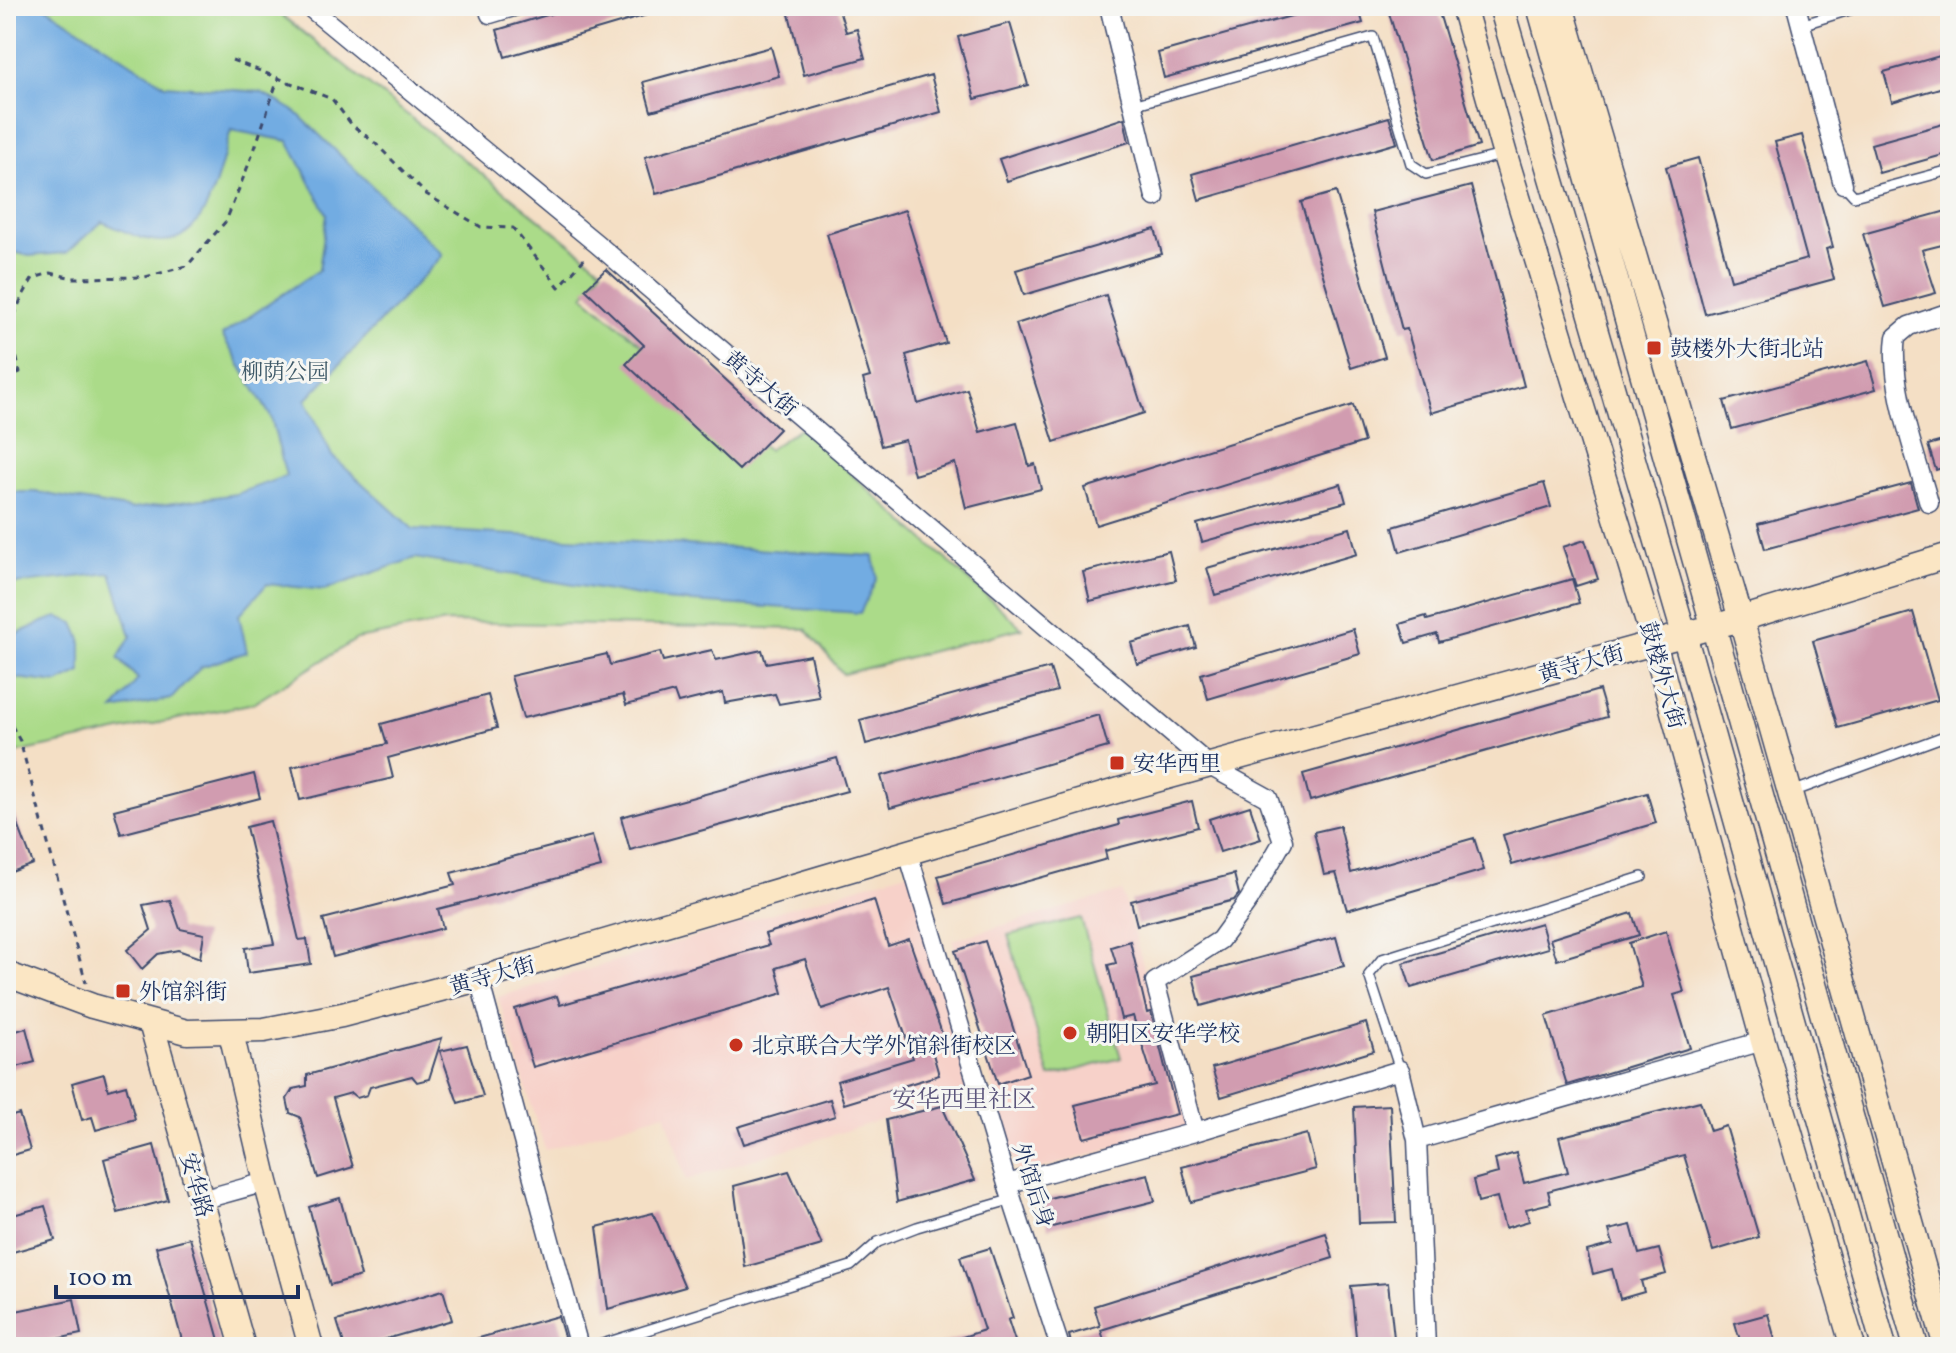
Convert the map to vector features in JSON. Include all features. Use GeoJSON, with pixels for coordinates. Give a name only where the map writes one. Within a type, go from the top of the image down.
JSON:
{"type":"FeatureCollection","features":[{"type":"Feature","properties":{"kind":"street","name":"黄寺大街"},"geometry":{"type":"LineString","coordinates":[[308,6],[597,244],[1210,766],[1268,798],[1283,841],[1249,900],[1220,940],[1155,982],[1195,1132]]}},
{"type":"Feature","properties":{"kind":"street"},"geometry":{"type":"LineString","coordinates":[[490,14],[517,6]]}},
{"type":"Feature","properties":{"kind":"street"},"geometry":{"type":"LineString","coordinates":[[1109,6],[1155,197]]}},
{"type":"Feature","properties":{"kind":"street","name":"鼓楼外大街"},"geometry":{"type":"LineString","coordinates":[[1463,6],[1505,155],[1654,642],[1763,1041],[1853,1347]]}},
{"type":"Feature","properties":{"kind":"street","name":"鼓楼外大街"},"geometry":{"type":"LineString","coordinates":[[1501,6],[1684,634],[1884,1347]]}},
{"type":"Feature","properties":{"kind":"street"},"geometry":{"type":"LineString","coordinates":[[1539,6],[1916,1347]]}},
{"type":"Feature","properties":{"kind":"street"},"geometry":{"type":"LineString","coordinates":[[1561,6],[1741,619],[1946,1347]]}},
{"type":"Feature","properties":{"kind":"street"},"geometry":{"type":"LineString","coordinates":[[1796,6],[1843,184]]}},
{"type":"Feature","properties":{"kind":"street"},"geometry":{"type":"LineString","coordinates":[[1929,503],[1904,413],[1894,352],[1896,337],[1909,326],[1950,312]]}},
{"type":"Feature","properties":{"kind":"street","name":"黄寺大街"},"geometry":{"type":"LineString","coordinates":[[151,1023],[187,1032],[231,1033],[342,1015],[479,979],[1123,789],[1741,619],[1950,555]]}},
{"type":"Feature","properties":{"kind":"street","name":"外馆后身"},"geometry":{"type":"LineString","coordinates":[[908,853],[1060,1347]]}},
{"type":"Feature","properties":{"kind":"street"},"geometry":{"type":"LineString","coordinates":[[6,974],[92,1006],[151,1023]]}},
{"type":"Feature","properties":{"kind":"street"},"geometry":{"type":"LineString","coordinates":[[479,979],[579,1347]]}},
{"type":"Feature","properties":{"kind":"street"},"geometry":{"type":"LineString","coordinates":[[1833,1057],[1844,988]]}},
{"type":"Feature","properties":{"kind":"street","name":"安华路"},"geometry":{"type":"LineString","coordinates":[[151,1023],[243,1347]]}},
{"type":"Feature","properties":{"kind":"street"},"geometry":{"type":"LineString","coordinates":[[231,1033],[266,1182],[311,1347]]}},
{"type":"Feature","properties":{"kind":"street"},"geometry":{"type":"LineString","coordinates":[[1417,1140],[1763,1041]]}},
{"type":"Feature","properties":{"kind":"street"},"geometry":{"type":"LineString","coordinates":[[1010,1191],[1400,1070],[1417,1140],[1426,1347]]}},
{"type":"Feature","properties":{"kind":"street"},"geometry":{"type":"LineString","coordinates":[[1853,1124],[1897,1170]]}},
{"type":"Feature","properties":{"kind":"street"},"geometry":{"type":"LineString","coordinates":[[201,1200],[266,1182]]}},
{"type":"Feature","properties":{"kind":"lane"},"geometry":{"type":"LineString","coordinates":[[1801,25],[1862,6]]}},
{"type":"Feature","properties":{"kind":"lane"},"geometry":{"type":"LineString","coordinates":[[1133,105],[1373,37],[1411,164],[1426,174],[1505,155]]}},
{"type":"Feature","properties":{"kind":"lane"},"geometry":{"type":"LineString","coordinates":[[1843,184],[1854,196],[1950,170]]}},
{"type":"Feature","properties":{"kind":"lane"},"geometry":{"type":"LineString","coordinates":[[1788,793],[1950,734]]}},
{"type":"Feature","properties":{"kind":"lane"},"geometry":{"type":"LineString","coordinates":[[1400,1070],[1369,975],[1382,959],[1642,877]]}},
{"type":"Feature","properties":{"kind":"lane"},"geometry":{"type":"LineString","coordinates":[[593,1347],[851,1266],[878,1242],[1010,1191]]}},
{"type":"Feature","properties":{"kind":"path"},"geometry":{"type":"LineString","coordinates":[[232,60],[332,99],[352,125],[375,143],[426,194],[481,227],[513,228],[559,287],[597,244]]}},
{"type":"Feature","properties":{"kind":"path"},"geometry":{"type":"LineString","coordinates":[[6,378],[20,372],[11,329],[16,305],[33,278],[51,273],[73,278],[145,277],[187,266],[226,221],[278,80]]}},
{"type":"Feature","properties":{"kind":"path"},"geometry":{"type":"LineString","coordinates":[[6,715],[20,741],[92,1006]]}},
{"type":"Feature","properties":{"kind":"shaded area","name":"北京联合大学外馆斜街校区"},"geometry":{"type":"Polygon","coordinates":[[[910,871],[972,1092],[686,1180],[665,1113],[545,1150],[498,997],[910,871]]]}},
{"type":"Feature","properties":{"kind":"shaded area","name":"朝阳区安华学校"},"geometry":{"type":"Polygon","coordinates":[[[1122,891],[1189,1127],[1018,1175],[952,940],[1122,891]]]}},
{"type":"Feature","properties":{"kind":"green space","name":"柳荫公园"},"geometry":{"type":"Polygon","coordinates":[[[6,6],[270,6],[602,269],[584,296],[768,450],[800,428],[1022,628],[843,674],[806,629],[446,622],[357,639],[254,703],[6,755],[6,6]]]}},
{"type":"Feature","properties":{"kind":"green space"},"geometry":{"type":"Polygon","coordinates":[[[1081,918],[1121,1058],[1050,1077],[1008,935],[1081,918]]]}},
{"type":"Feature","properties":{"kind":"water"},"geometry":{"type":"Polygon","coordinates":[[[6,6],[44,6],[165,85],[261,92],[296,112],[443,255],[306,400],[332,456],[413,529],[874,556],[877,578],[860,613],[662,600],[415,558],[324,590],[267,584],[239,615],[247,652],[201,667],[171,699],[114,710],[138,679],[118,658],[131,636],[111,573],[6,585],[6,492],[35,492],[132,509],[236,494],[286,476],[271,417],[222,335],[319,270],[327,214],[288,141],[231,130],[217,180],[202,215],[178,238],[162,241],[146,239],[102,222],[66,253],[29,256],[6,250],[6,6]]]}},
{"type":"Feature","properties":{"kind":"water"},"geometry":{"type":"Polygon","coordinates":[[[58,617],[74,623],[81,639],[81,672],[58,683],[15,678],[6,669],[6,637],[58,617]]]}},
{"type":"Feature","properties":{"kind":"building"},"geometry":{"type":"Polygon","coordinates":[[[577,6],[666,6],[667,9],[505,57],[497,30],[577,6]]]}},
{"type":"Feature","properties":{"kind":"building"},"geometry":{"type":"Polygon","coordinates":[[[787,6],[838,6],[846,32],[857,29],[865,58],[804,75],[787,6]]]}},
{"type":"Feature","properties":{"kind":"building"},"geometry":{"type":"Polygon","coordinates":[[[1327,6],[1358,6],[1363,23],[1164,78],[1158,53],[1327,6]]]}},
{"type":"Feature","properties":{"kind":"building"},"geometry":{"type":"Polygon","coordinates":[[[1412,6],[1437,6],[1479,146],[1433,160],[1389,13],[1412,6]]]}},
{"type":"Feature","properties":{"kind":"building"},"geometry":{"type":"Polygon","coordinates":[[[1010,23],[1028,85],[975,99],[958,37],[1010,23]]]}},
{"type":"Feature","properties":{"kind":"building"},"geometry":{"type":"Polygon","coordinates":[[[771,47],[779,76],[651,111],[643,82],[771,47]]]}},
{"type":"Feature","properties":{"kind":"building"},"geometry":{"type":"Polygon","coordinates":[[[1950,53],[1950,85],[1892,102],[1884,72],[1950,53]]]}},
{"type":"Feature","properties":{"kind":"building"},"geometry":{"type":"Polygon","coordinates":[[[931,75],[941,112],[656,194],[645,157],[931,75]]]}},
{"type":"Feature","properties":{"kind":"building"},"geometry":{"type":"Polygon","coordinates":[[[1389,117],[1397,143],[1199,200],[1192,174],[1389,117]]]}},
{"type":"Feature","properties":{"kind":"building"},"geometry":{"type":"Polygon","coordinates":[[[1124,118],[1129,142],[1007,181],[999,159],[1124,118]]]}},
{"type":"Feature","properties":{"kind":"building"},"geometry":{"type":"Polygon","coordinates":[[[1950,122],[1950,153],[1879,173],[1871,144],[1950,122]]]}},
{"type":"Feature","properties":{"kind":"building"},"geometry":{"type":"Polygon","coordinates":[[[1802,135],[1833,247],[1826,249],[1834,279],[1705,314],[1666,167],[1698,158],[1731,280],[1807,259],[1775,142],[1802,135]]]}},
{"type":"Feature","properties":{"kind":"building"},"geometry":{"type":"Polygon","coordinates":[[[1471,186],[1524,386],[1431,413],[1407,329],[1402,330],[1372,212],[1471,186]]]}},
{"type":"Feature","properties":{"kind":"building"},"geometry":{"type":"Polygon","coordinates":[[[1336,192],[1385,357],[1351,368],[1301,202],[1336,192]]]}},
{"type":"Feature","properties":{"kind":"building"},"geometry":{"type":"Polygon","coordinates":[[[905,210],[946,343],[906,355],[918,404],[967,389],[980,432],[1017,422],[1029,466],[1035,464],[1041,489],[966,508],[955,463],[914,475],[905,440],[881,446],[863,379],[870,377],[827,234],[905,210]]]}},
{"type":"Feature","properties":{"kind":"building"},"geometry":{"type":"Polygon","coordinates":[[[1950,210],[1950,243],[1922,250],[1936,293],[1885,307],[1863,234],[1950,210]]]}},
{"type":"Feature","properties":{"kind":"building"},"geometry":{"type":"Polygon","coordinates":[[[1155,229],[1162,254],[1024,295],[1016,270],[1155,229]]]}},
{"type":"Feature","properties":{"kind":"building"},"geometry":{"type":"Polygon","coordinates":[[[606,269],[779,429],[739,470],[626,364],[644,345],[585,289],[606,269]]]}},
{"type":"Feature","properties":{"kind":"building"},"geometry":{"type":"Polygon","coordinates":[[[1106,295],[1144,413],[1054,442],[1016,324],[1106,295]]]}},
{"type":"Feature","properties":{"kind":"building"},"geometry":{"type":"Polygon","coordinates":[[[1868,361],[1876,389],[1732,429],[1724,401],[1868,361]]]}},
{"type":"Feature","properties":{"kind":"building"},"geometry":{"type":"Polygon","coordinates":[[[1353,405],[1364,442],[1096,525],[1085,488],[1353,405]]]}},
{"type":"Feature","properties":{"kind":"building"},"geometry":{"type":"Polygon","coordinates":[[[1950,439],[1950,465],[1936,470],[1928,445],[1950,439]]]}},
{"type":"Feature","properties":{"kind":"building"},"geometry":{"type":"Polygon","coordinates":[[[1544,483],[1551,507],[1400,552],[1393,527],[1544,483]]]}},
{"type":"Feature","properties":{"kind":"building"},"geometry":{"type":"Polygon","coordinates":[[[1911,483],[1918,508],[1765,549],[1758,524],[1911,483]]]}},
{"type":"Feature","properties":{"kind":"building"},"geometry":{"type":"Polygon","coordinates":[[[1341,484],[1346,502],[1202,542],[1197,524],[1341,484]]]}},
{"type":"Feature","properties":{"kind":"building"},"geometry":{"type":"Polygon","coordinates":[[[1350,528],[1357,554],[1215,595],[1207,568],[1350,528]]]}},
{"type":"Feature","properties":{"kind":"building"},"geometry":{"type":"Polygon","coordinates":[[[1585,540],[1598,579],[1576,586],[1563,547],[1585,540]]]}},
{"type":"Feature","properties":{"kind":"building"},"geometry":{"type":"Polygon","coordinates":[[[1169,551],[1176,580],[1090,601],[1083,572],[1169,551]]]}},
{"type":"Feature","properties":{"kind":"building"},"geometry":{"type":"Polygon","coordinates":[[[1572,579],[1579,603],[1439,642],[1437,634],[1406,643],[1400,624],[1426,616],[1427,620],[1572,579]]]}},
{"type":"Feature","properties":{"kind":"building"},"geometry":{"type":"Polygon","coordinates":[[[1913,612],[1938,700],[1838,728],[1813,641],[1913,612]]]}},
{"type":"Feature","properties":{"kind":"building"},"geometry":{"type":"Polygon","coordinates":[[[1190,626],[1196,647],[1137,664],[1131,643],[1190,626]]]}},
{"type":"Feature","properties":{"kind":"building"},"geometry":{"type":"Polygon","coordinates":[[[1353,629],[1360,654],[1208,699],[1201,674],[1353,629]]]}},
{"type":"Feature","properties":{"kind":"building"},"geometry":{"type":"Polygon","coordinates":[[[712,650],[716,660],[762,650],[766,663],[810,655],[819,697],[779,704],[775,694],[725,703],[723,692],[678,703],[674,692],[626,705],[623,695],[523,718],[511,676],[607,654],[610,665],[660,652],[663,661],[712,650]]]}},
{"type":"Feature","properties":{"kind":"building"},"geometry":{"type":"Polygon","coordinates":[[[1050,668],[1057,691],[866,744],[860,720],[1050,668]]]}},
{"type":"Feature","properties":{"kind":"building"},"geometry":{"type":"Polygon","coordinates":[[[1599,690],[1607,717],[1310,801],[1303,774],[1599,690]]]}},
{"type":"Feature","properties":{"kind":"building"},"geometry":{"type":"Polygon","coordinates":[[[488,695],[497,728],[388,758],[393,778],[300,800],[292,767],[387,744],[381,724],[488,695]]]}},
{"type":"Feature","properties":{"kind":"building"},"geometry":{"type":"Polygon","coordinates":[[[1099,715],[1108,747],[890,808],[881,776],[1099,715]]]}},
{"type":"Feature","properties":{"kind":"building"},"geometry":{"type":"Polygon","coordinates":[[[837,758],[847,791],[630,850],[621,817],[837,758]]]}},
{"type":"Feature","properties":{"kind":"building"},"geometry":{"type":"Polygon","coordinates":[[[254,774],[260,798],[121,834],[114,810],[254,774]]]}},
{"type":"Feature","properties":{"kind":"building"},"geometry":{"type":"Polygon","coordinates":[[[6,793],[33,864],[6,874],[6,793]]]}},
{"type":"Feature","properties":{"kind":"building"},"geometry":{"type":"Polygon","coordinates":[[[1647,793],[1656,823],[1512,865],[1503,835],[1647,793]]]}},
{"type":"Feature","properties":{"kind":"building"},"geometry":{"type":"Polygon","coordinates":[[[1192,801],[1198,827],[1105,851],[1107,859],[946,904],[938,876],[1119,825],[1118,820],[1192,801]]]}},
{"type":"Feature","properties":{"kind":"building"},"geometry":{"type":"Polygon","coordinates":[[[1250,806],[1261,839],[1220,852],[1209,819],[1250,806]]]}},
{"type":"Feature","properties":{"kind":"building"},"geometry":{"type":"Polygon","coordinates":[[[270,821],[299,940],[307,939],[311,964],[248,973],[245,948],[274,944],[246,827],[270,821]]]}},
{"type":"Feature","properties":{"kind":"building"},"geometry":{"type":"Polygon","coordinates":[[[1340,826],[1351,873],[1474,838],[1484,870],[1347,910],[1336,873],[1324,875],[1314,832],[1340,826]]]}},
{"type":"Feature","properties":{"kind":"building"},"geometry":{"type":"Polygon","coordinates":[[[592,836],[601,867],[438,909],[443,928],[333,957],[323,919],[455,885],[451,873],[592,836]]]}},
{"type":"Feature","properties":{"kind":"building"},"geometry":{"type":"Polygon","coordinates":[[[1234,874],[1239,894],[1234,900],[1137,925],[1131,901],[1234,874]]]}},
{"type":"Feature","properties":{"kind":"building"},"geometry":{"type":"Polygon","coordinates":[[[170,900],[180,929],[204,934],[200,958],[178,950],[158,954],[142,969],[127,950],[151,930],[143,905],[170,900]]]}},
{"type":"Feature","properties":{"kind":"building"},"geometry":{"type":"Polygon","coordinates":[[[874,900],[888,946],[909,939],[945,1042],[931,1047],[939,1075],[844,1104],[837,1081],[913,1058],[889,987],[822,1009],[805,959],[776,968],[783,993],[533,1067],[515,1009],[557,996],[560,1005],[769,945],[765,934],[874,900]]]}},
{"type":"Feature","properties":{"kind":"building"},"geometry":{"type":"Polygon","coordinates":[[[1632,913],[1639,935],[1557,960],[1550,939],[1632,913]]]}},
{"type":"Feature","properties":{"kind":"building"},"geometry":{"type":"Polygon","coordinates":[[[1541,923],[1548,948],[1411,988],[1403,963],[1541,923]]]}},
{"type":"Feature","properties":{"kind":"building"},"geometry":{"type":"Polygon","coordinates":[[[1666,931],[1684,992],[1674,995],[1690,1048],[1567,1085],[1546,1016],[1642,987],[1629,943],[1666,931]]]}},
{"type":"Feature","properties":{"kind":"building"},"geometry":{"type":"Polygon","coordinates":[[[1336,937],[1344,966],[1201,1006],[1193,976],[1336,937]]]}},
{"type":"Feature","properties":{"kind":"building"},"geometry":{"type":"Polygon","coordinates":[[[985,941],[1028,1074],[998,1084],[955,951],[985,941]]]}},
{"type":"Feature","properties":{"kind":"building"},"geometry":{"type":"Polygon","coordinates":[[[1130,941],[1147,1013],[1151,1012],[1177,1114],[1084,1138],[1075,1105],[1155,1085],[1133,1016],[1121,1019],[1108,965],[1116,963],[1111,947],[1130,941]]]}},
{"type":"Feature","properties":{"kind":"building"},"geometry":{"type":"Polygon","coordinates":[[[1366,1023],[1374,1051],[1221,1097],[1212,1068],[1366,1023]]]}},
{"type":"Feature","properties":{"kind":"building"},"geometry":{"type":"Polygon","coordinates":[[[26,1028],[35,1062],[6,1070],[6,1034],[26,1028]]]}},
{"type":"Feature","properties":{"kind":"building"},"geometry":{"type":"Polygon","coordinates":[[[442,1038],[429,1079],[417,1082],[412,1076],[370,1087],[367,1095],[357,1098],[351,1093],[333,1098],[353,1167],[318,1178],[300,1117],[290,1113],[287,1099],[293,1089],[307,1086],[307,1075],[442,1038]]]}},
{"type":"Feature","properties":{"kind":"building"},"geometry":{"type":"Polygon","coordinates":[[[467,1045],[483,1096],[458,1103],[440,1051],[467,1045]]]}},
{"type":"Feature","properties":{"kind":"building"},"geometry":{"type":"Polygon","coordinates":[[[104,1074],[108,1090],[126,1085],[135,1119],[96,1130],[92,1117],[82,1120],[72,1083],[104,1074]]]}},
{"type":"Feature","properties":{"kind":"building"},"geometry":{"type":"Polygon","coordinates":[[[830,1099],[835,1116],[744,1144],[738,1127],[830,1099]]]}},
{"type":"Feature","properties":{"kind":"building"},"geometry":{"type":"Polygon","coordinates":[[[1700,1101],[1710,1131],[1726,1126],[1759,1237],[1713,1251],[1684,1155],[1548,1191],[1551,1203],[1526,1209],[1529,1221],[1505,1228],[1497,1197],[1478,1202],[1473,1180],[1498,1173],[1495,1159],[1516,1153],[1524,1183],[1568,1172],[1559,1137],[1700,1101]]]}},
{"type":"Feature","properties":{"kind":"building"},"geometry":{"type":"Polygon","coordinates":[[[1390,1105],[1396,1222],[1359,1223],[1354,1107],[1390,1105]]]}},
{"type":"Feature","properties":{"kind":"building"},"geometry":{"type":"Polygon","coordinates":[[[942,1106],[975,1180],[897,1202],[886,1120],[942,1106]]]}},
{"type":"Feature","properties":{"kind":"building"},"geometry":{"type":"Polygon","coordinates":[[[19,1114],[30,1150],[6,1157],[6,1118],[19,1114]]]}},
{"type":"Feature","properties":{"kind":"building"},"geometry":{"type":"Polygon","coordinates":[[[1307,1134],[1316,1169],[1191,1202],[1182,1167],[1307,1134]]]}},
{"type":"Feature","properties":{"kind":"building"},"geometry":{"type":"Polygon","coordinates":[[[154,1145],[168,1200],[118,1213],[104,1159],[154,1145]]]}},
{"type":"Feature","properties":{"kind":"building"},"geometry":{"type":"Polygon","coordinates":[[[789,1171],[822,1245],[745,1267],[734,1186],[789,1171]]]}},
{"type":"Feature","properties":{"kind":"building"},"geometry":{"type":"Polygon","coordinates":[[[1148,1174],[1155,1201],[1048,1228],[1041,1200],[1148,1174]]]}},
{"type":"Feature","properties":{"kind":"building"},"geometry":{"type":"Polygon","coordinates":[[[340,1198],[361,1276],[330,1285],[309,1207],[340,1198]]]}},
{"type":"Feature","properties":{"kind":"building"},"geometry":{"type":"Polygon","coordinates":[[[45,1206],[55,1240],[6,1254],[6,1217],[45,1206]]]}},
{"type":"Feature","properties":{"kind":"building"},"geometry":{"type":"Polygon","coordinates":[[[653,1213],[685,1287],[608,1309],[597,1227],[653,1213]]]}},
{"type":"Feature","properties":{"kind":"building"},"geometry":{"type":"Polygon","coordinates":[[[1631,1225],[1639,1254],[1659,1249],[1666,1274],[1641,1281],[1644,1292],[1620,1299],[1612,1269],[1593,1274],[1587,1251],[1613,1244],[1609,1230],[1631,1225]]]}},
{"type":"Feature","properties":{"kind":"building"},"geometry":{"type":"Polygon","coordinates":[[[1326,1233],[1333,1258],[1101,1330],[1106,1347],[1072,1347],[1069,1335],[1100,1326],[1094,1306],[1326,1233]]]}},
{"type":"Feature","properties":{"kind":"building"},"geometry":{"type":"Polygon","coordinates":[[[190,1238],[221,1347],[184,1347],[156,1247],[190,1238]]]}},
{"type":"Feature","properties":{"kind":"building"},"geometry":{"type":"Polygon","coordinates":[[[990,1248],[1013,1318],[1008,1320],[1017,1347],[941,1347],[941,1344],[984,1330],[960,1257],[990,1248]]]}},
{"type":"Feature","properties":{"kind":"building"},"geometry":{"type":"Polygon","coordinates":[[[1388,1283],[1395,1347],[1357,1347],[1351,1286],[1388,1283]]]}},
{"type":"Feature","properties":{"kind":"building"},"geometry":{"type":"Polygon","coordinates":[[[443,1290],[452,1320],[358,1347],[345,1347],[337,1321],[443,1290]]]}},
{"type":"Feature","properties":{"kind":"building"},"geometry":{"type":"Polygon","coordinates":[[[74,1299],[81,1334],[6,1347],[6,1313],[74,1299]]]}},
{"type":"Feature","properties":{"kind":"building"},"geometry":{"type":"Polygon","coordinates":[[[1768,1314],[1777,1347],[1742,1347],[1735,1323],[1768,1314]]]}},
{"type":"Feature","properties":{"kind":"building"},"geometry":{"type":"Polygon","coordinates":[[[558,1316],[567,1347],[461,1347],[461,1343],[558,1316]]]}},
{"type":"Feature","properties":{"kind":"place","name":"鼓楼外大街北站"},"geometry":{"type":"Point","coordinates":[1654,348]}},
{"type":"Feature","properties":{"kind":"place","name":"安华西里"},"geometry":{"type":"Point","coordinates":[1117,763]}},
{"type":"Feature","properties":{"kind":"place","name":"外馆斜街"},"geometry":{"type":"Point","coordinates":[123,991]}},
{"type":"Feature","properties":{"kind":"place","name":"朝阳区安华学校"},"geometry":{"type":"Point","coordinates":[1070,1033]}},
{"type":"Feature","properties":{"kind":"place","name":"北京联合大学外馆斜街校区"},"geometry":{"type":"Point","coordinates":[736,1045]}},
{"type":"Feature","properties":{"kind":"district","name":"安华西里社区"},"geometry":{"type":"Point","coordinates":[964,1099]}}]}
